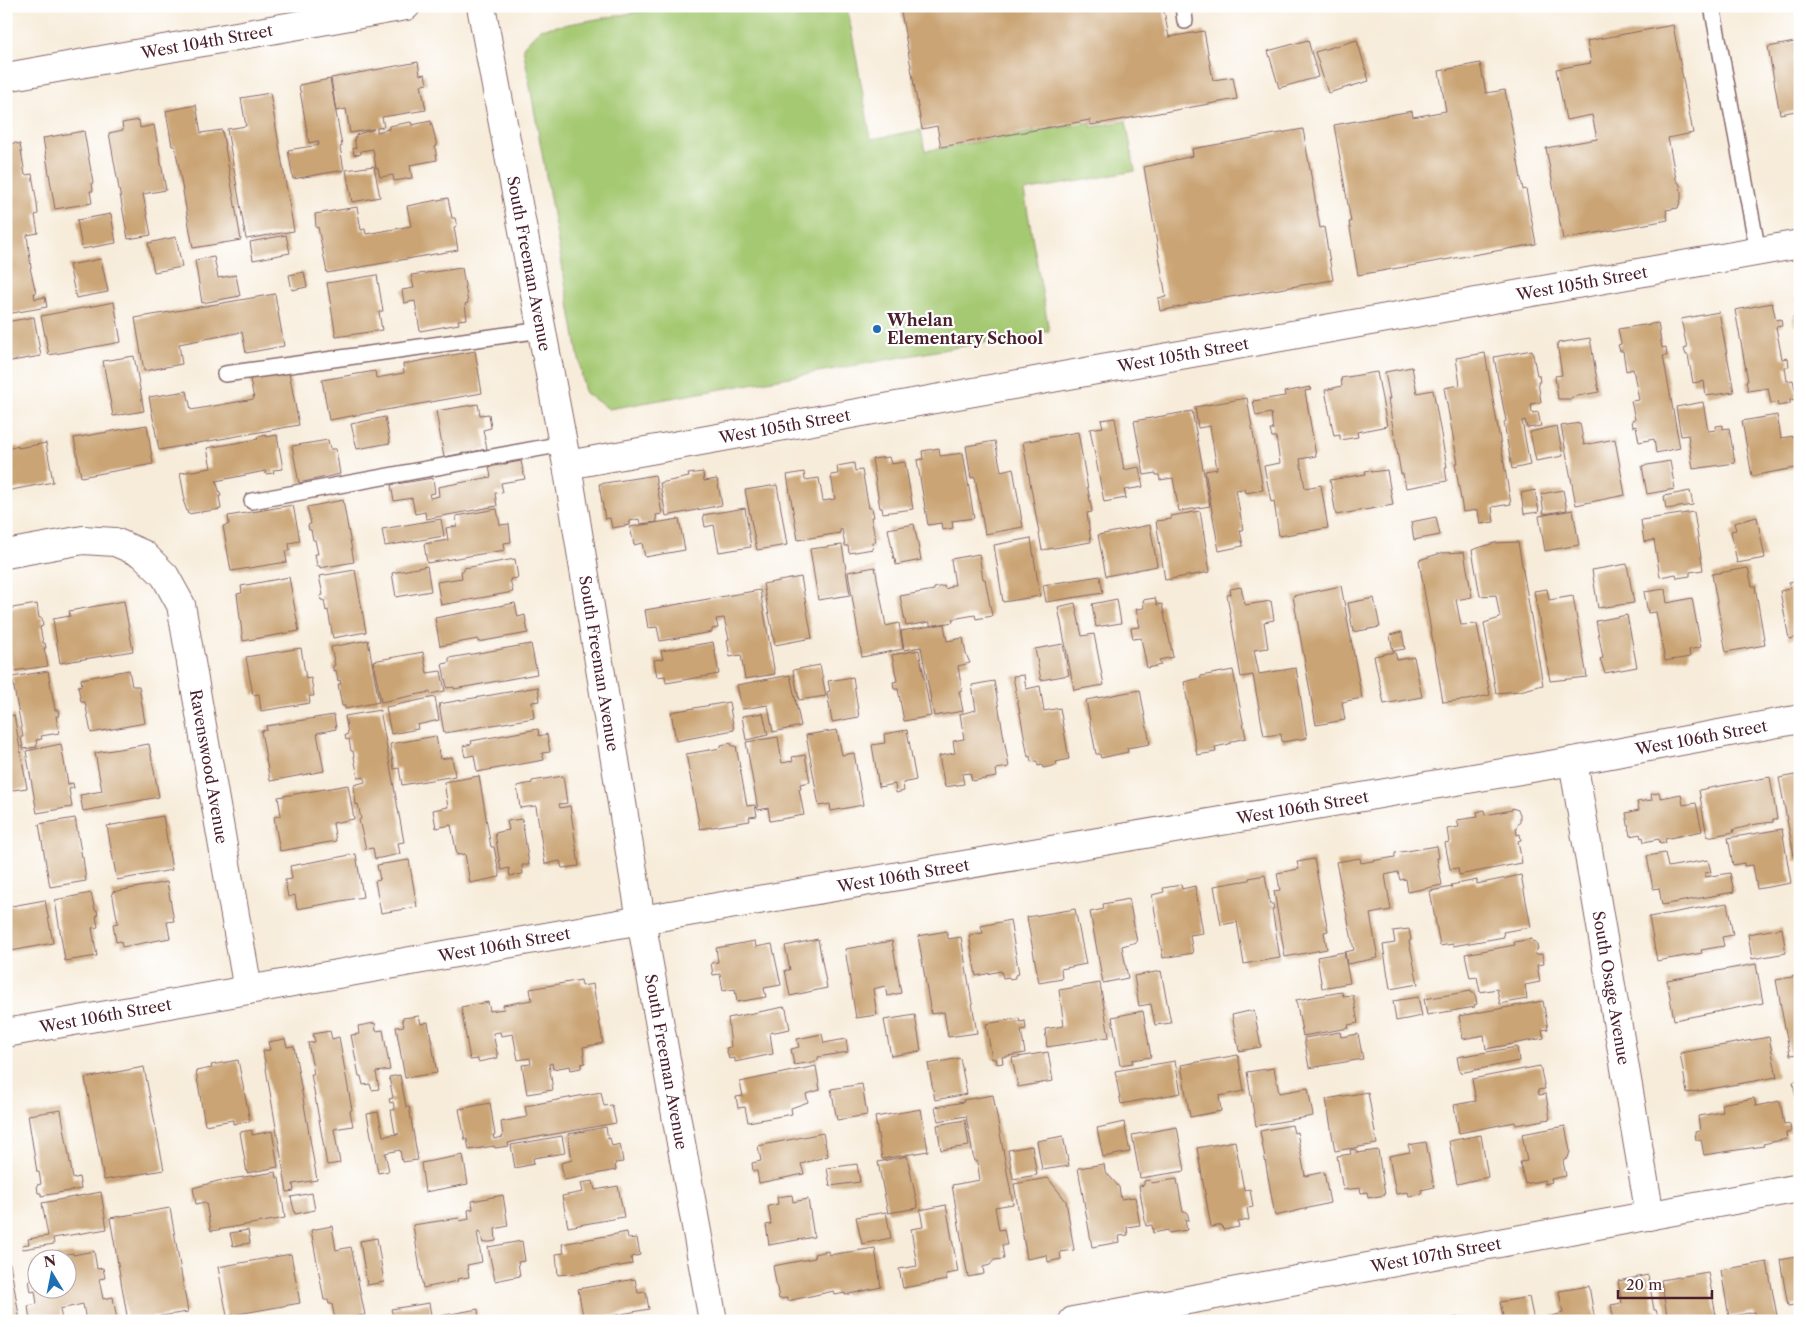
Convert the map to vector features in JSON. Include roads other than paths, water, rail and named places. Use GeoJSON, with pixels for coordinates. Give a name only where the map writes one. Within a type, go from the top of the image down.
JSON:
{"type":"FeatureCollection","features":[{"type":"Feature","properties":{"kind":"street","name":"West 104th Street"},"geometry":{"type":"LineString","coordinates":[[6,77],[406,6]]}},
{"type":"Feature","properties":{"kind":"street","name":"South Freeman Avenue"},"geometry":{"type":"LineString","coordinates":[[482,6],[565,455],[641,920],[713,1321]]}},
{"type":"Feature","properties":{"kind":"street","name":"West 105th Street"},"geometry":{"type":"LineString","coordinates":[[565,455],[1800,244]]}},
{"type":"Feature","properties":{"kind":"street","name":"Ravenswood Avenue"},"geometry":{"type":"LineString","coordinates":[[6,554],[83,540],[115,542],[143,554],[165,576],[181,604],[248,990]]}},
{"type":"Feature","properties":{"kind":"street","name":"West 106th Street"},"geometry":{"type":"LineString","coordinates":[[6,1033],[641,920],[1573,761],[1800,719]]}},
{"type":"Feature","properties":{"kind":"street","name":"South Osage Avenue"},"geometry":{"type":"LineString","coordinates":[[1573,761],[1650,1216]]}},
{"type":"Feature","properties":{"kind":"street","name":"West 107th Street"},"geometry":{"type":"LineString","coordinates":[[1073,1321],[1800,1188]]}},
{"type":"Feature","properties":{"kind":"lane"},"geometry":{"type":"LineString","coordinates":[[1712,6],[1758,252]]}},
{"type":"Feature","properties":{"kind":"lane"},"geometry":{"type":"LineString","coordinates":[[225,374],[542,330]]}},
{"type":"Feature","properties":{"kind":"lane"},"geometry":{"type":"LineString","coordinates":[[252,501],[565,455]]}},
{"type":"Feature","properties":{"kind":"place","name":"Whelan Elementary School"},"geometry":{"type":"Point","coordinates":[877,329]}}]}
